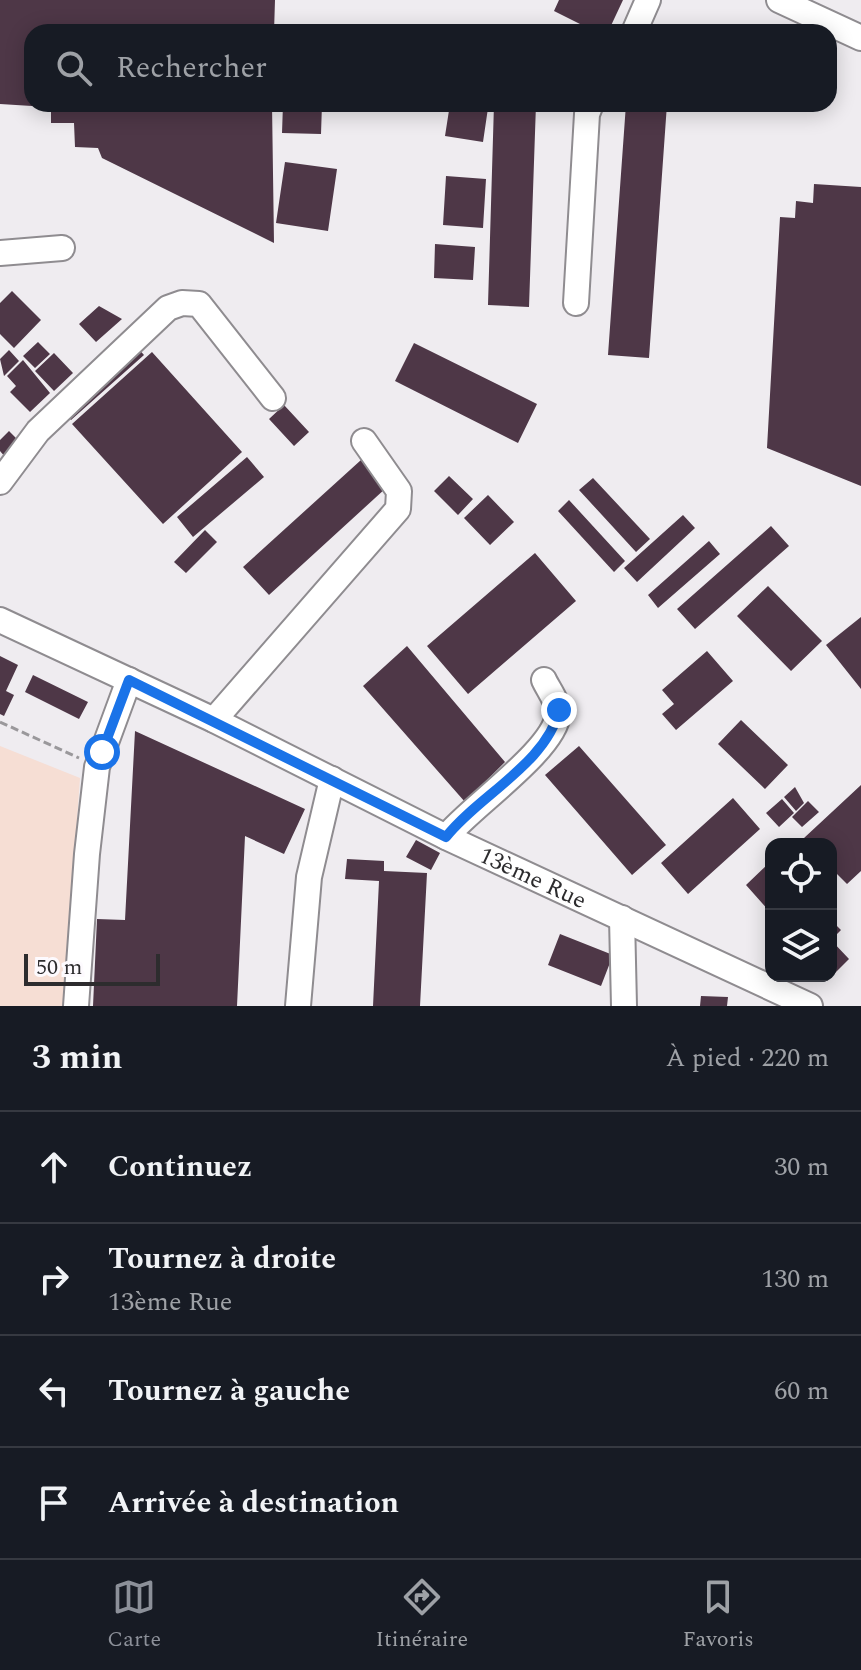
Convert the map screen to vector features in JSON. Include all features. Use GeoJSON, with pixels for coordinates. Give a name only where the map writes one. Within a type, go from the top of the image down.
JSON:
{"type":"FeatureCollection","features":[{"type":"Feature","properties":{"kind":"street"},"geometry":{"type":"LineString","coordinates":[[638,24],[648,0]]}},
{"type":"Feature","properties":{"kind":"street"},"geometry":{"type":"LineString","coordinates":[[791,2],[834,24]]}},
{"type":"Feature","properties":{"kind":"street"},"geometry":{"type":"LineString","coordinates":[[837,26],[861,38]]}},
{"type":"Feature","properties":{"kind":"street"},"geometry":{"type":"LineString","coordinates":[[576,303],[588,112]]}},
{"type":"Feature","properties":{"kind":"street"},"geometry":{"type":"LineString","coordinates":[[0,253],[62,248]]}},
{"type":"Feature","properties":{"kind":"street"},"geometry":{"type":"LineString","coordinates":[[0,482],[38,431],[168,308],[182,303],[199,304],[273,398]]}},
{"type":"Feature","properties":{"kind":"street"},"geometry":{"type":"LineString","coordinates":[[214,720],[398,509],[399,491],[364,441]]}},
{"type":"Feature","properties":{"kind":"street","name":"13ème Rue"},"geometry":{"type":"LineString","coordinates":[[0,620],[214,720],[446,837],[810,1006]]}},
{"type":"Feature","properties":{"kind":"street"},"geometry":{"type":"LineString","coordinates":[[76,1006],[97,767],[129,680]]}},
{"type":"Feature","properties":{"kind":"street"},"geometry":{"type":"LineString","coordinates":[[446,837],[461,818],[518,770],[556,724],[559,710],[544,680]]}},
{"type":"Feature","properties":{"kind":"street"},"geometry":{"type":"LineString","coordinates":[[298,1006],[309,877],[332,779]]}},
{"type":"Feature","properties":{"kind":"street"},"geometry":{"type":"LineString","coordinates":[[622,918],[624,1006]]}},
{"type":"Feature","properties":{"kind":"path"},"geometry":{"type":"LineString","coordinates":[[0,722],[97,767]]}},
{"type":"Feature","properties":{"kind":"shaded area"},"geometry":{"type":"Polygon","coordinates":[[[0,746],[80,778],[64,1006],[0,1006],[0,746]]]}},
{"type":"Feature","properties":{"kind":"building"},"geometry":{"type":"Polygon","coordinates":[[[0,0],[275,0],[274,24],[24,24],[24,106],[0,104],[0,0]]]}},
{"type":"Feature","properties":{"kind":"building"},"geometry":{"type":"Polygon","coordinates":[[[559,0],[623,0],[612,24],[580,24],[554,11],[559,0]]]}},
{"type":"Feature","properties":{"kind":"building"},"geometry":{"type":"Polygon","coordinates":[[[51,112],[272,112],[274,243],[102,158],[98,148],[75,147],[74,123],[51,123],[51,112]]]}},
{"type":"Feature","properties":{"kind":"building"},"geometry":{"type":"Polygon","coordinates":[[[283,112],[322,112],[321,134],[282,133],[283,112]]]}},
{"type":"Feature","properties":{"kind":"building"},"geometry":{"type":"Polygon","coordinates":[[[449,112],[487,112],[483,142],[445,136],[449,112]]]}},
{"type":"Feature","properties":{"kind":"building"},"geometry":{"type":"Polygon","coordinates":[[[494,112],[536,112],[529,307],[488,305],[494,112]]]}},
{"type":"Feature","properties":{"kind":"building"},"geometry":{"type":"Polygon","coordinates":[[[625,112],[666,112],[649,358],[608,355],[625,112]]]}},
{"type":"Feature","properties":{"kind":"building"},"geometry":{"type":"Polygon","coordinates":[[[285,162],[337,169],[328,231],[276,223],[285,162]]]}},
{"type":"Feature","properties":{"kind":"building"},"geometry":{"type":"Polygon","coordinates":[[[446,176],[486,179],[483,228],[443,225],[446,176]]]}},
{"type":"Feature","properties":{"kind":"building"},"geometry":{"type":"Polygon","coordinates":[[[814,184],[861,187],[861,486],[767,448],[780,217],[795,218],[796,201],[813,203],[814,184]]]}},
{"type":"Feature","properties":{"kind":"building"},"geometry":{"type":"Polygon","coordinates":[[[435,244],[475,247],[473,280],[434,278],[435,244]]]}},
{"type":"Feature","properties":{"kind":"building"},"geometry":{"type":"Polygon","coordinates":[[[12,291],[41,320],[14,348],[0,334],[0,303],[12,291]]]}},
{"type":"Feature","properties":{"kind":"building"},"geometry":{"type":"Polygon","coordinates":[[[99,306],[122,319],[96,342],[79,324],[99,306]]]}},
{"type":"Feature","properties":{"kind":"building"},"geometry":{"type":"Polygon","coordinates":[[[38,342],[50,354],[35,368],[23,356],[38,342]]]}},
{"type":"Feature","properties":{"kind":"building"},"geometry":{"type":"Polygon","coordinates":[[[414,343],[537,404],[518,443],[395,381],[414,343]]]}},
{"type":"Feature","properties":{"kind":"building"},"geometry":{"type":"Polygon","coordinates":[[[135,345],[144,355],[71,420],[63,411],[135,345]]]}},
{"type":"Feature","properties":{"kind":"building"},"geometry":{"type":"Polygon","coordinates":[[[9,350],[19,361],[4,376],[0,359],[9,350]]]}},
{"type":"Feature","properties":{"kind":"building"},"geometry":{"type":"Polygon","coordinates":[[[152,352],[242,452],[163,524],[72,424],[152,352]]]}},
{"type":"Feature","properties":{"kind":"building"},"geometry":{"type":"Polygon","coordinates":[[[54,353],[73,373],[54,391],[35,371],[54,353]]]}},
{"type":"Feature","properties":{"kind":"building"},"geometry":{"type":"Polygon","coordinates":[[[23,360],[50,393],[30,412],[10,392],[16,386],[7,376],[23,360]]]}},
{"type":"Feature","properties":{"kind":"building"},"geometry":{"type":"Polygon","coordinates":[[[284,405],[309,432],[294,446],[269,419],[284,405]]]}},
{"type":"Feature","properties":{"kind":"building"},"geometry":{"type":"Polygon","coordinates":[[[9,431],[21,443],[6,458],[0,451],[0,440],[9,431]]]}},
{"type":"Feature","properties":{"kind":"building"},"geometry":{"type":"Polygon","coordinates":[[[247,457],[264,477],[193,537],[177,517],[247,457]]]}},
{"type":"Feature","properties":{"kind":"building"},"geometry":{"type":"Polygon","coordinates":[[[361,460],[386,488],[269,595],[243,567],[361,460]]]}},
{"type":"Feature","properties":{"kind":"building"},"geometry":{"type":"Polygon","coordinates":[[[449,476],[473,499],[458,515],[434,491],[449,476]]]}},
{"type":"Feature","properties":{"kind":"building"},"geometry":{"type":"Polygon","coordinates":[[[593,478],[650,539],[636,552],[579,490],[593,478]]]}},
{"type":"Feature","properties":{"kind":"building"},"geometry":{"type":"Polygon","coordinates":[[[488,495],[514,522],[490,545],[464,518],[488,495]]]}},
{"type":"Feature","properties":{"kind":"building"},"geometry":{"type":"Polygon","coordinates":[[[569,500],[625,561],[614,572],[558,511],[569,500]]]}},
{"type":"Feature","properties":{"kind":"building"},"geometry":{"type":"Polygon","coordinates":[[[683,515],[695,528],[637,582],[624,568],[683,515]]]}},
{"type":"Feature","properties":{"kind":"building"},"geometry":{"type":"Polygon","coordinates":[[[771,526],[789,546],[695,629],[677,609],[771,526]]]}},
{"type":"Feature","properties":{"kind":"building"},"geometry":{"type":"Polygon","coordinates":[[[205,530],[217,542],[186,573],[174,562],[205,530]]]}},
{"type":"Feature","properties":{"kind":"building"},"geometry":{"type":"Polygon","coordinates":[[[709,541],[720,554],[658,608],[648,595],[709,541]]]}},
{"type":"Feature","properties":{"kind":"building"},"geometry":{"type":"Polygon","coordinates":[[[535,553],[576,601],[468,694],[427,646],[535,553]]]}},
{"type":"Feature","properties":{"kind":"building"},"geometry":{"type":"Polygon","coordinates":[[[768,586],[822,641],[791,671],[737,616],[768,586]]]}},
{"type":"Feature","properties":{"kind":"building"},"geometry":{"type":"Polygon","coordinates":[[[861,617],[861,689],[826,645],[861,617]]]}},
{"type":"Feature","properties":{"kind":"building"},"geometry":{"type":"Polygon","coordinates":[[[407,646],[505,762],[465,802],[363,686],[407,646]]]}},
{"type":"Feature","properties":{"kind":"building"},"geometry":{"type":"Polygon","coordinates":[[[707,651],[733,681],[676,730],[662,714],[674,704],[662,690],[707,651]]]}},
{"type":"Feature","properties":{"kind":"building"},"geometry":{"type":"Polygon","coordinates":[[[0,656],[18,665],[6,691],[14,695],[4,716],[0,714],[0,656]]]}},
{"type":"Feature","properties":{"kind":"building"},"geometry":{"type":"Polygon","coordinates":[[[33,675],[88,702],[79,719],[25,692],[33,675]]]}},
{"type":"Feature","properties":{"kind":"building"},"geometry":{"type":"Polygon","coordinates":[[[741,720],[788,765],[765,789],[718,744],[741,720]]]}},
{"type":"Feature","properties":{"kind":"building"},"geometry":{"type":"Polygon","coordinates":[[[135,731],[305,809],[284,854],[245,836],[237,1006],[93,1006],[97,919],[125,920],[135,731]]]}},
{"type":"Feature","properties":{"kind":"building"},"geometry":{"type":"Polygon","coordinates":[[[579,746],[666,845],[632,875],[545,775],[579,746]]]}},
{"type":"Feature","properties":{"kind":"building"},"geometry":{"type":"Polygon","coordinates":[[[861,785],[861,871],[847,884],[837,874],[837,838],[804,838],[861,785]]]}},
{"type":"Feature","properties":{"kind":"building"},"geometry":{"type":"Polygon","coordinates":[[[795,787],[804,803],[796,811],[784,797],[795,787]]]}},
{"type":"Feature","properties":{"kind":"building"},"geometry":{"type":"Polygon","coordinates":[[[733,798],[760,829],[688,894],[661,863],[733,798]]]}},
{"type":"Feature","properties":{"kind":"building"},"geometry":{"type":"Polygon","coordinates":[[[782,799],[794,813],[779,827],[766,813],[782,799]]]}},
{"type":"Feature","properties":{"kind":"building"},"geometry":{"type":"Polygon","coordinates":[[[808,801],[819,812],[802,827],[792,817],[808,801]]]}},
{"type":"Feature","properties":{"kind":"building"},"geometry":{"type":"Polygon","coordinates":[[[416,840],[440,853],[431,870],[406,857],[416,840]]]}},
{"type":"Feature","properties":{"kind":"building"},"geometry":{"type":"Polygon","coordinates":[[[347,859],[384,861],[384,871],[427,873],[420,1006],[373,1006],[379,881],[345,879],[347,859]]]}},
{"type":"Feature","properties":{"kind":"building"},"geometry":{"type":"Polygon","coordinates":[[[765,867],[765,906],[746,885],[765,867]]]}},
{"type":"Feature","properties":{"kind":"building"},"geometry":{"type":"Polygon","coordinates":[[[560,934],[613,955],[601,986],[548,965],[560,934]]]}},
{"type":"Feature","properties":{"kind":"building"},"geometry":{"type":"Polygon","coordinates":[[[837,946],[849,959],[837,971],[837,946]]]}},
{"type":"Feature","properties":{"kind":"building"},"geometry":{"type":"Polygon","coordinates":[[[701,996],[728,997],[727,1006],[700,1006],[701,996]]]}},
{"type":"Feature","properties":{"kind":"route"},"geometry":{"type":"LineString","coordinates":[[102,752],[129,680],[446,837],[461,818],[502,785],[547,738],[556,724],[559,710]]}}]}
